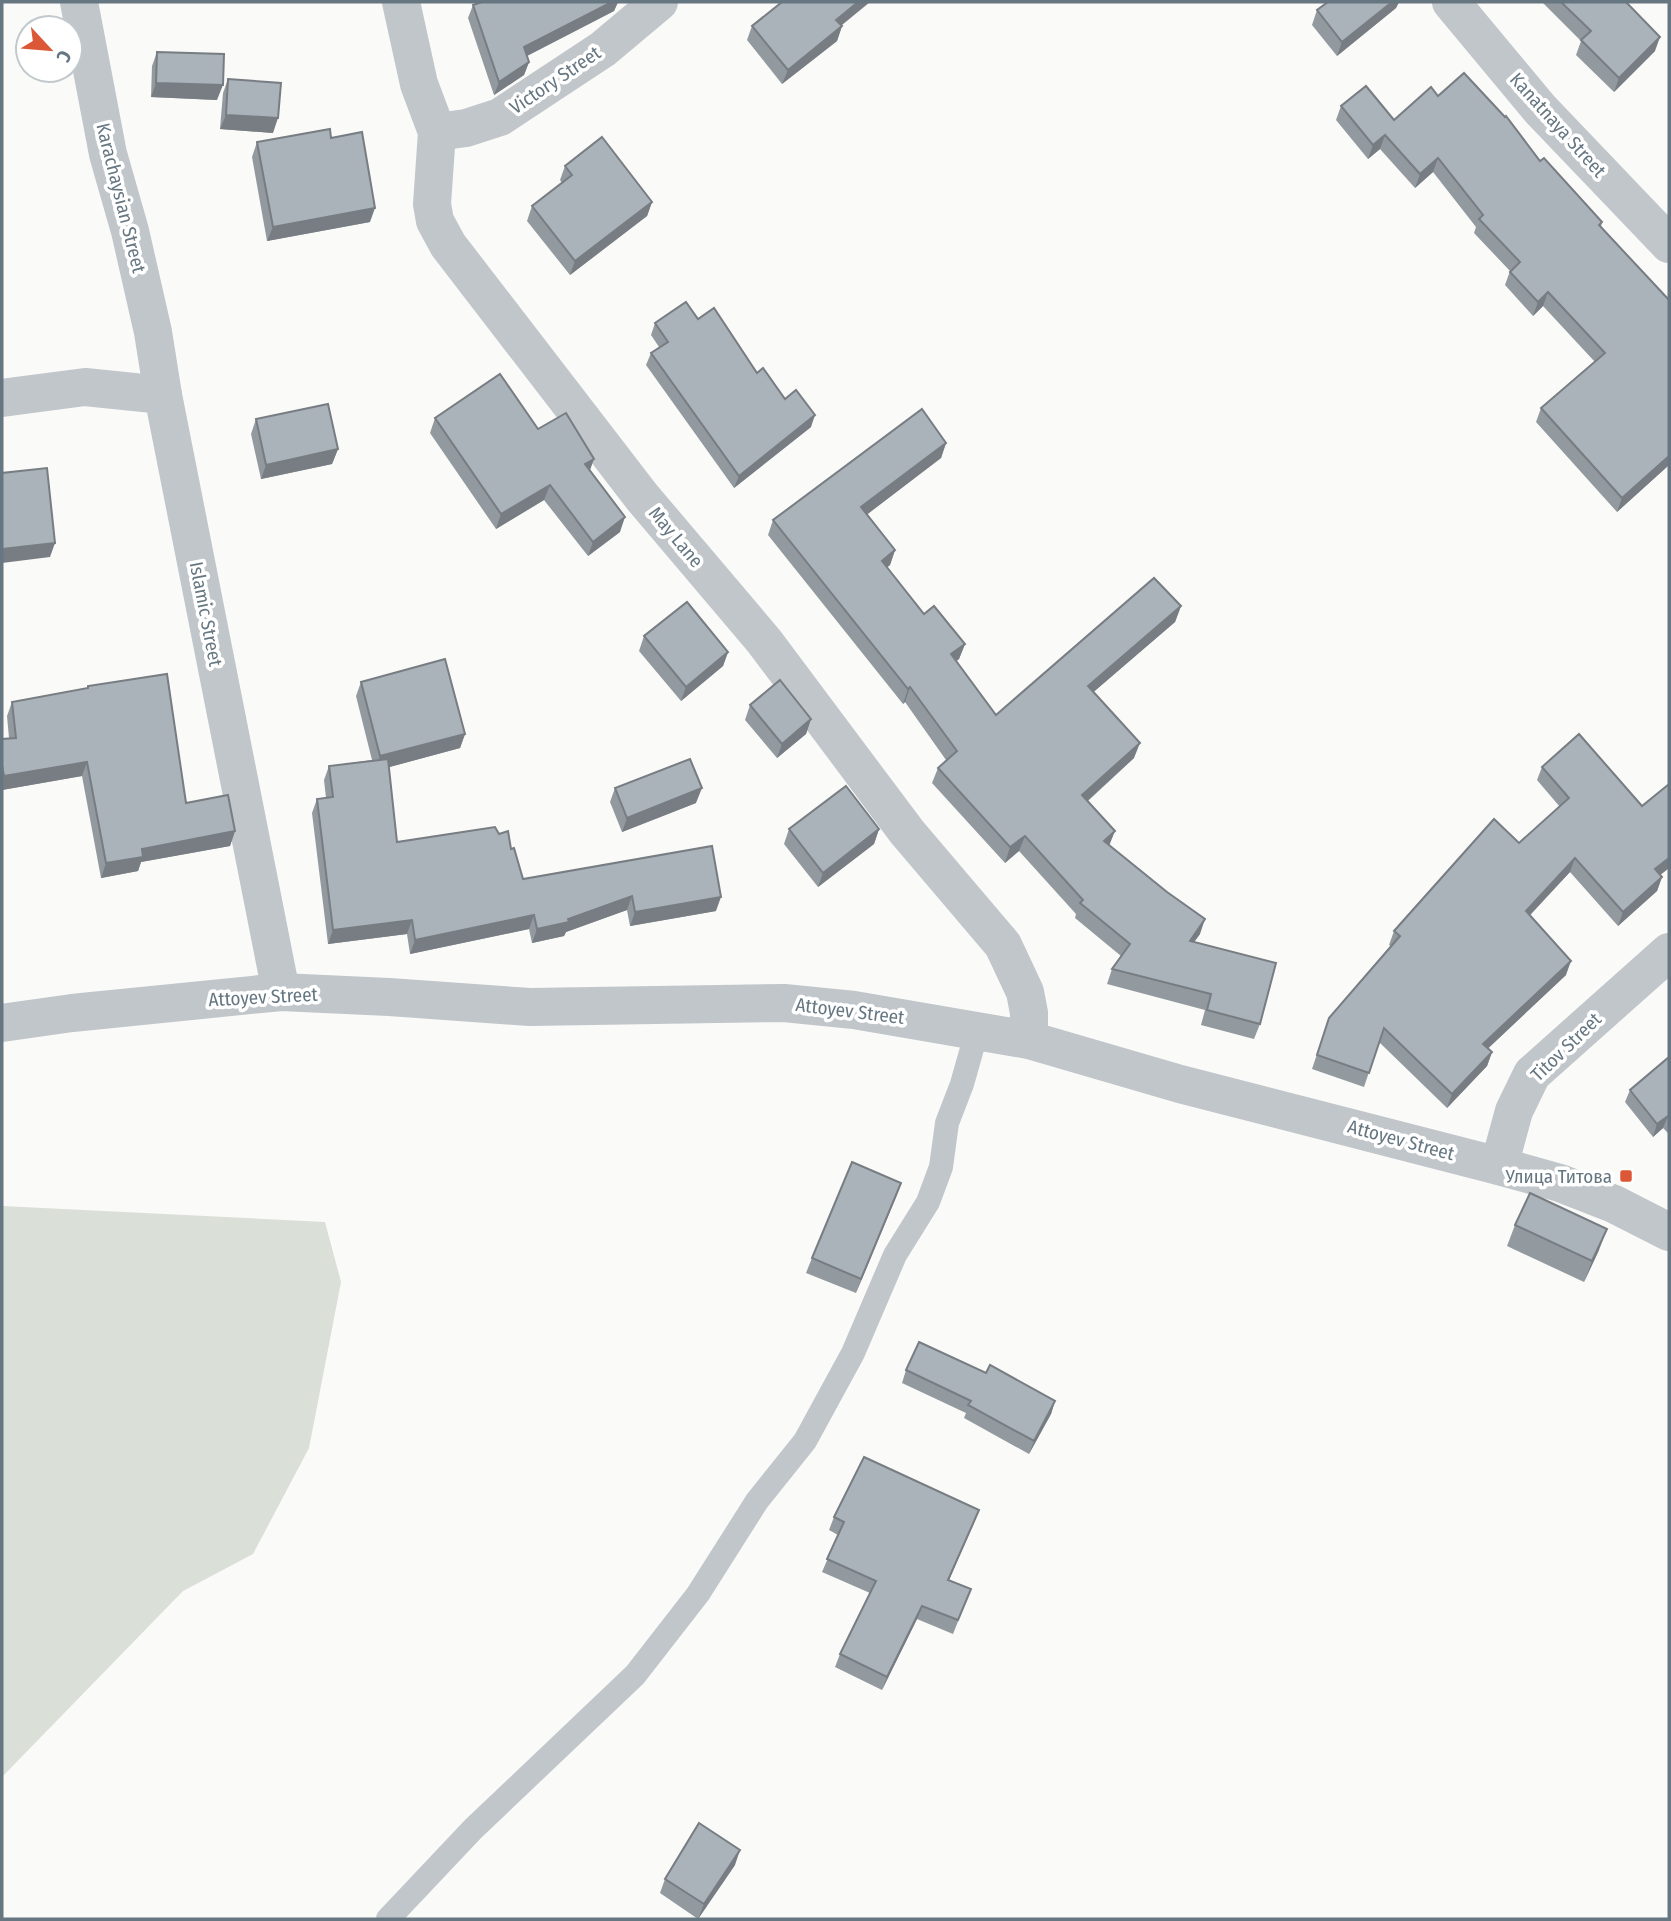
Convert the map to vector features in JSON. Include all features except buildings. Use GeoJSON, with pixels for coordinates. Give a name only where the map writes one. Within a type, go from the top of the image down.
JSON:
{"type":"FeatureCollection","features":[{"type":"Feature","properties":{"kind":"street","name":"Karachaysian Street"},"geometry":{"type":"LineString","coordinates":[[79,2],[108,154],[130,231],[153,332],[163,395]]}},
{"type":"Feature","properties":{"kind":"street","name":"May Lane"},"geometry":{"type":"LineString","coordinates":[[401,2],[419,84],[437,132],[432,204],[435,221],[448,245],[642,497],[764,641],[907,832],[1003,945],[1025,992],[1029,1040]]}},
{"type":"Feature","properties":{"kind":"street","name":"Victory Street"},"geometry":{"type":"LineString","coordinates":[[437,132],[466,128],[500,117],[603,49],[659,2]]}},
{"type":"Feature","properties":{"kind":"street","name":"Kanatnaya Street"},"geometry":{"type":"LineString","coordinates":[[1451,2],[1540,109],[1669,244]]}},
{"type":"Feature","properties":{"kind":"street"},"geometry":{"type":"LineString","coordinates":[[2,398],[85,387],[163,395]]}},
{"type":"Feature","properties":{"kind":"street","name":"Islamic Street"},"geometry":{"type":"LineString","coordinates":[[163,395],[281,992]]}},
{"type":"Feature","properties":{"kind":"street","name":"Titov Street"},"geometry":{"type":"LineString","coordinates":[[1499,1166],[1514,1111],[1532,1074],[1669,952]]}},
{"type":"Feature","properties":{"kind":"street","name":"Attoyev Street"},"geometry":{"type":"LineString","coordinates":[[2,1023],[72,1013],[281,992],[530,1007],[784,1003],[854,1010],[1029,1040],[1180,1084],[1499,1166],[1614,1204],[1669,1232]]}},
{"type":"Feature","properties":{"kind":"lane"},"geometry":{"type":"LineString","coordinates":[[388,1919],[473,1829],[635,1675],[698,1594],[757,1501],[805,1441],[853,1353],[895,1255],[928,1202],[941,1167],[947,1123],[962,1084],[977,1031]]}},
{"type":"Feature","properties":{"kind":"shaded area"},"geometry":{"type":"Polygon","coordinates":[[[2,1206],[325,1222],[341,1282],[309,1448],[253,1554],[183,1591],[2,1777],[2,1206]]]}},
{"type":"Feature","properties":{"kind":"place","name":"Улица Титова"},"geometry":{"type":"Point","coordinates":[1626,1176]}}]}
